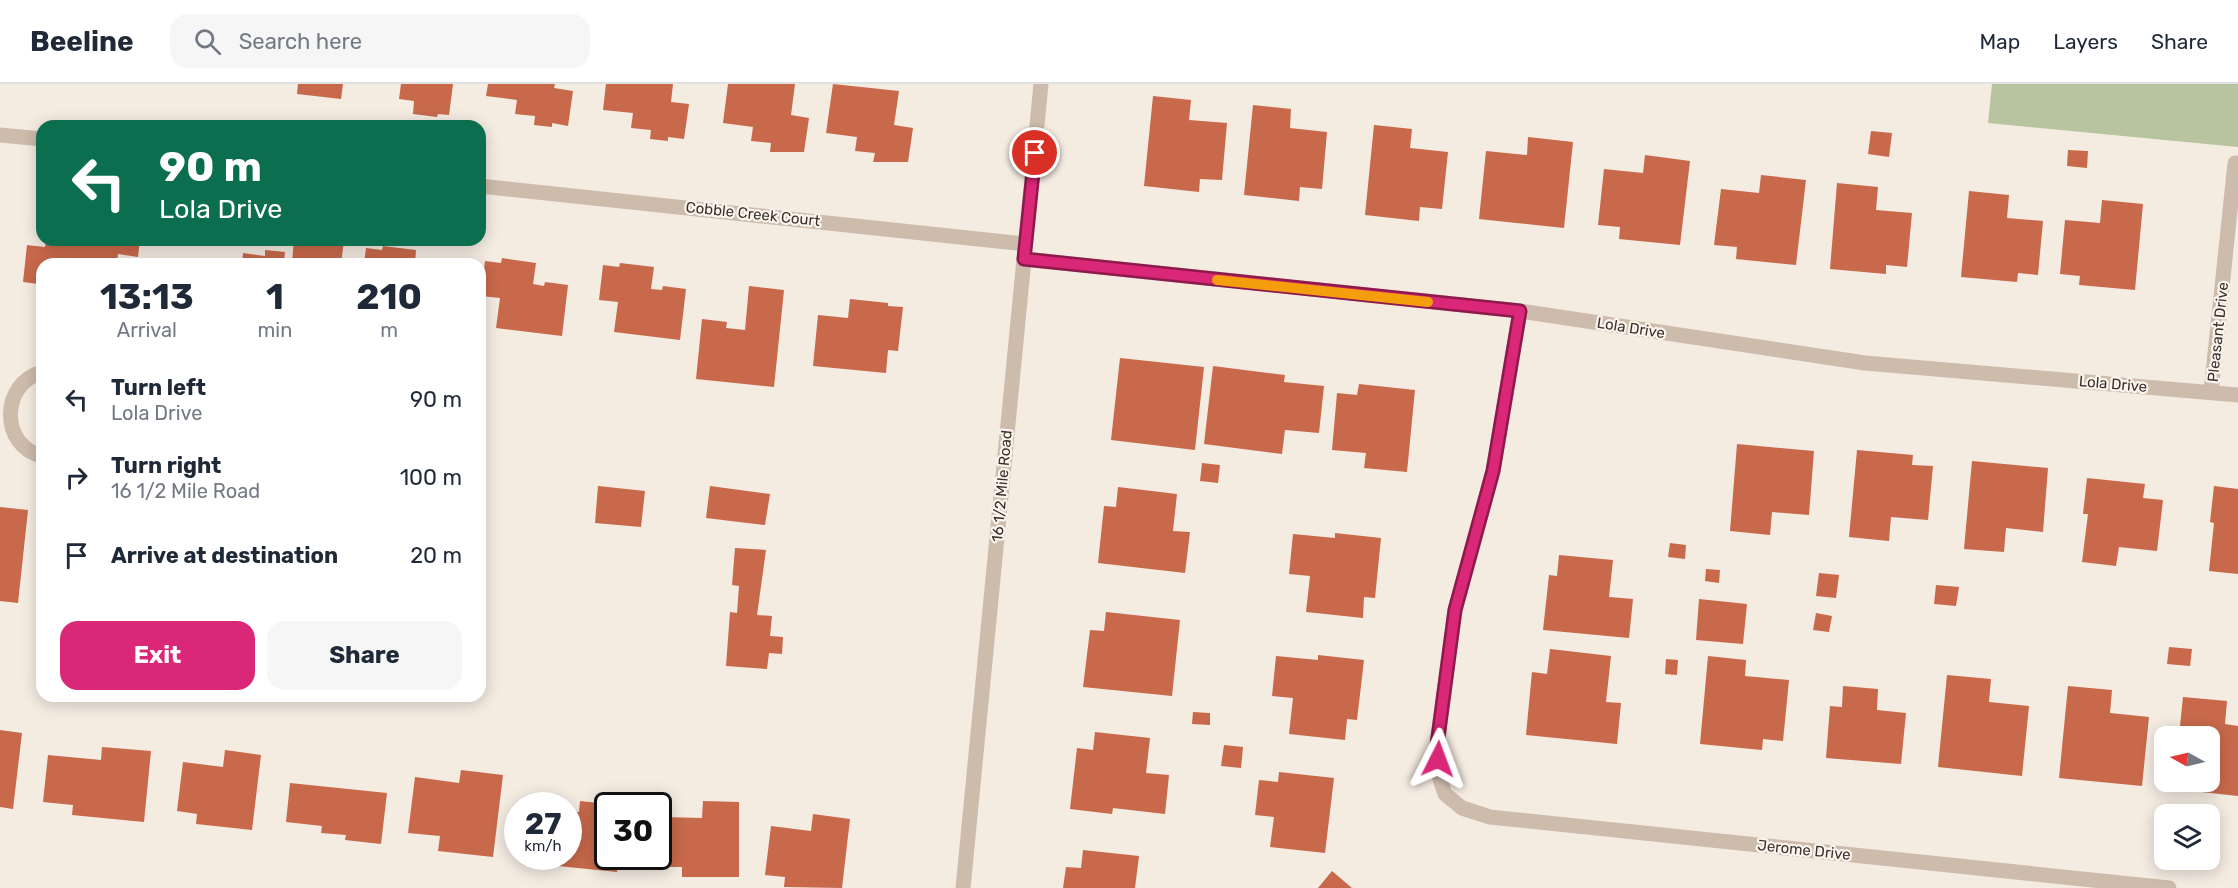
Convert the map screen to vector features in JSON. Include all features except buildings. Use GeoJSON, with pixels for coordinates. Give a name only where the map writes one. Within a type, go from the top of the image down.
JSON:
{"type":"FeatureCollection","features":[{"type":"Feature","properties":{"kind":"street","name":"16 1/2 Mile Road"},"geometry":{"type":"LineString","coordinates":[[963,888],[1041,84]]}},
{"type":"Feature","properties":{"kind":"street"},"geometry":{"type":"LineString","coordinates":[[0,135],[36,138]]}},
{"type":"Feature","properties":{"kind":"street","name":"Pleasant Drive"},"geometry":{"type":"LineString","coordinates":[[2211,392],[2235,164]]}},
{"type":"Feature","properties":{"kind":"street","name":"Cobble Creek Court"},"geometry":{"type":"LineString","coordinates":[[486,187],[1024,252]]}},
{"type":"Feature","properties":{"kind":"street","name":"Lola Drive"},"geometry":{"type":"LineString","coordinates":[[1024,252],[1520,311],[1865,363],[2238,394]]}},
{"type":"Feature","properties":{"kind":"street","name":"Jerome Drive"},"geometry":{"type":"LineString","coordinates":[[1520,311],[1493,471],[1455,610],[1437,745],[1438,773],[1445,794],[1462,808],[1490,816],[2169,888]]}},
{"type":"Feature","properties":{"kind":"street"},"geometry":{"type":"LineString","coordinates":[[36,374],[17,384],[3,409],[11,436],[21,447],[36,453]]}},
{"type":"Feature","properties":{"kind":"green space"},"geometry":{"type":"Polygon","coordinates":[[[1992,84],[2238,84],[2238,147],[1988,123],[1992,84]]]}},
{"type":"Feature","properties":{"kind":"slow traffic"},"geometry":{"type":"LineString","coordinates":[[1217,280],[1428,302]]}},
{"type":"Feature","properties":{"kind":"route"},"geometry":{"type":"LineString","coordinates":[[1035,153],[1024,259],[1520,311],[1493,471],[1455,610],[1437,745],[1438,759]]}}]}
